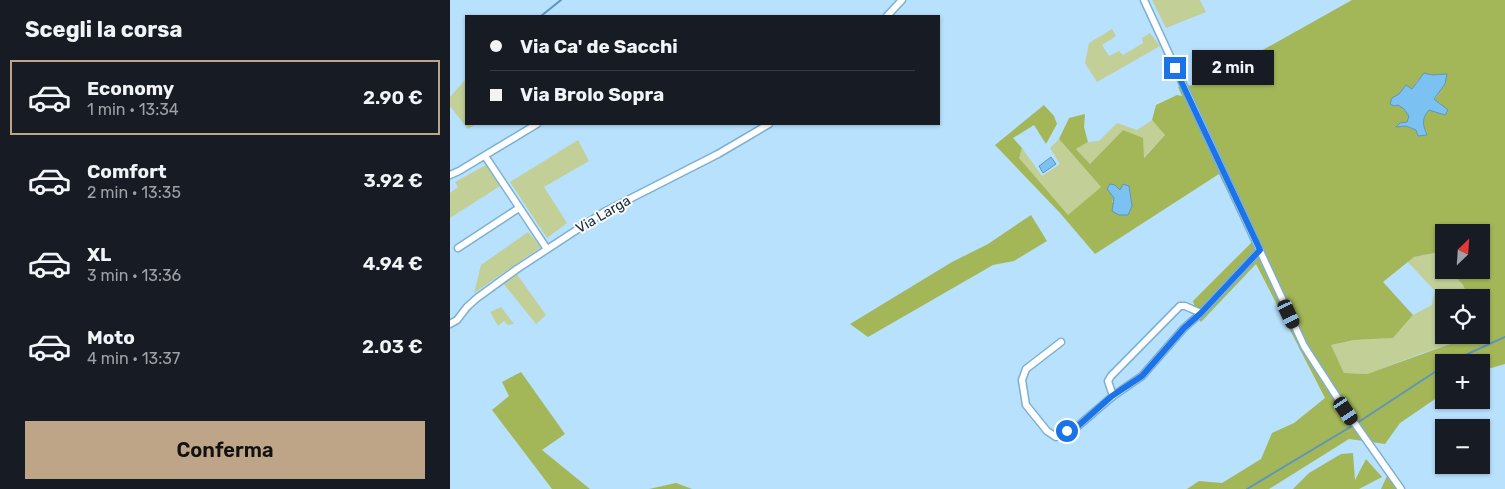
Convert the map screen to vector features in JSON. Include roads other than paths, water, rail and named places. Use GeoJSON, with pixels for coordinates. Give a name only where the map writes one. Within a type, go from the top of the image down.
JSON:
{"type":"FeatureCollection","features":[{"type":"Feature","properties":{"kind":"street"},"geometry":{"type":"LineString","coordinates":[[888,15],[902,0]]}},
{"type":"Feature","properties":{"kind":"street"},"geometry":{"type":"LineString","coordinates":[[1144,0],[1307,352],[1364,438],[1401,489]]}},
{"type":"Feature","properties":{"kind":"street"},"geometry":{"type":"LineString","coordinates":[[450,175],[536,125]]}},
{"type":"Feature","properties":{"kind":"street","name":"Via Larga"},"geometry":{"type":"LineString","coordinates":[[450,324],[456,320],[466,307],[517,269],[604,212],[718,154],[767,125]]}},
{"type":"Feature","properties":{"kind":"street"},"geometry":{"type":"LineString","coordinates":[[485,156],[547,249]]}},
{"type":"Feature","properties":{"kind":"street"},"geometry":{"type":"LineString","coordinates":[[458,248],[519,208]]}},
{"type":"Feature","properties":{"kind":"street"},"geometry":{"type":"LineString","coordinates":[[1061,342],[1026,369],[1022,380],[1026,405],[1047,431],[1056,437],[1078,426],[1112,396],[1142,376],[1184,328],[1201,313],[1260,250]]}},
{"type":"Feature","properties":{"kind":"street"},"geometry":{"type":"LineString","coordinates":[[1112,396],[1108,381],[1111,376],[1180,306],[1185,306],[1201,313]]}},
{"type":"Feature","properties":{"kind":"water"},"geometry":{"type":"Polygon","coordinates":[[[1424,73],[1432,75],[1447,74],[1445,84],[1434,99],[1448,110],[1445,115],[1429,110],[1424,122],[1427,135],[1418,136],[1416,130],[1406,126],[1396,127],[1400,123],[1407,122],[1409,116],[1398,105],[1390,104],[1392,98],[1399,94],[1406,85],[1412,89],[1424,73]]]}},
{"type":"Feature","properties":{"kind":"water"},"geometry":{"type":"Polygon","coordinates":[[[1051,157],[1056,164],[1043,173],[1039,166],[1051,157]]]}},
{"type":"Feature","properties":{"kind":"water"},"geometry":{"type":"Polygon","coordinates":[[[1110,184],[1115,185],[1120,190],[1123,184],[1129,186],[1132,206],[1128,215],[1119,215],[1112,211],[1114,198],[1107,189],[1110,184]]]}},
{"type":"Feature","properties":{"kind":"waterway"},"geometry":{"type":"LineString","coordinates":[[542,15],[561,0]]}},
{"type":"Feature","properties":{"kind":"waterway"},"geometry":{"type":"LineString","coordinates":[[1468,354],[1505,337]]}},
{"type":"Feature","properties":{"kind":"waterway"},"geometry":{"type":"LineString","coordinates":[[1247,489],[1357,423],[1435,372]]}}]}
